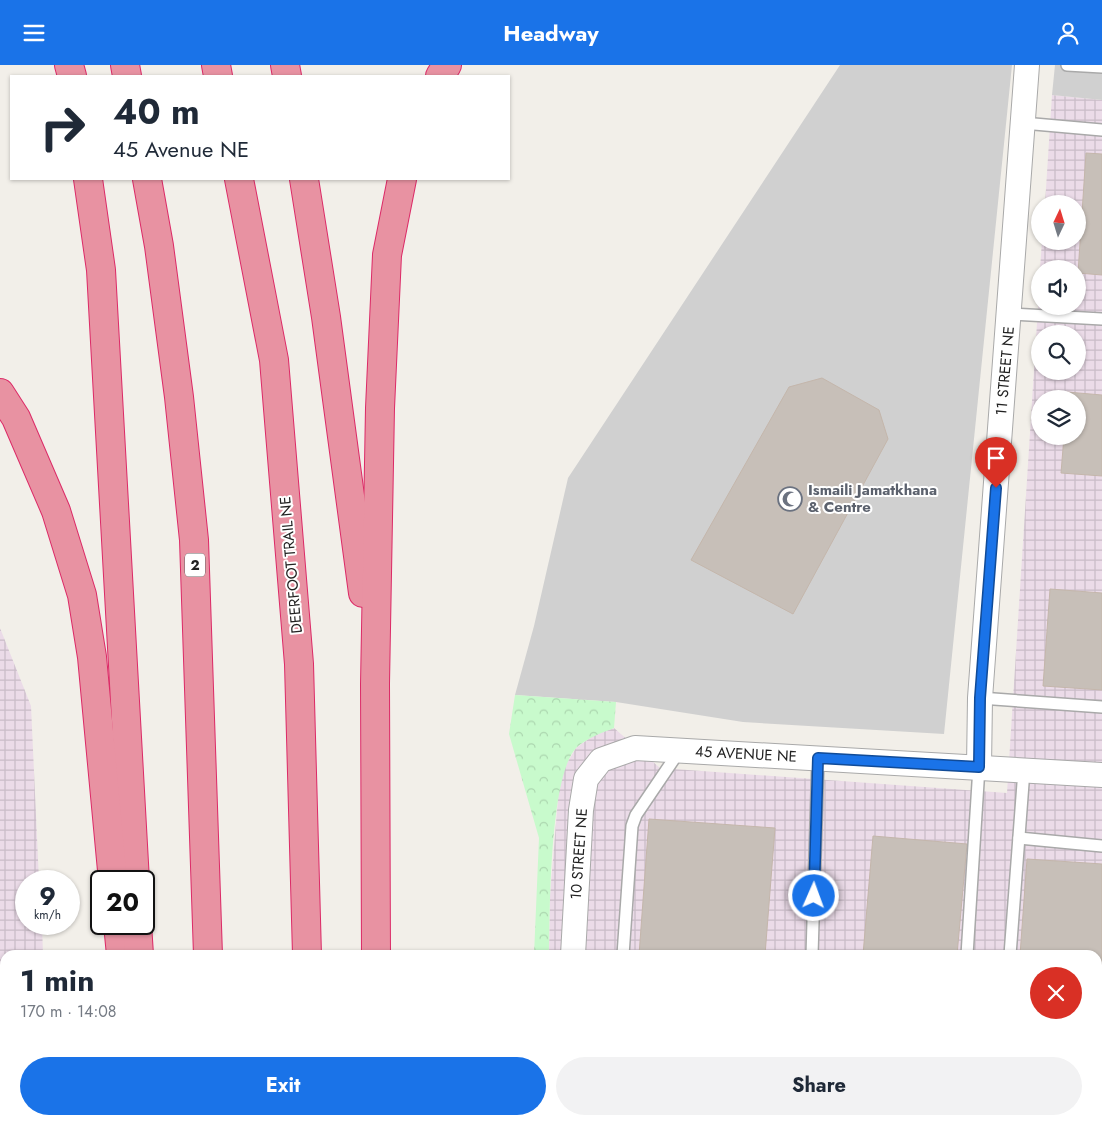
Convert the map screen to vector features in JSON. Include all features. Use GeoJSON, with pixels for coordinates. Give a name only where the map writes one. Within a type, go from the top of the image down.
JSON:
{"type":"FeatureCollection","features":[{"type":"Feature","properties":{"kind":"highway"},"geometry":{"type":"LineString","coordinates":[[88,180],[101,270],[134,870]]}},
{"type":"Feature","properties":{"kind":"highway","name":"2"},"geometry":{"type":"LineString","coordinates":[[147,180],[159,246],[179,397],[194,540],[208,950]]}},
{"type":"Feature","properties":{"kind":"highway","name":"DEERFOOT TRAIL NE"},"geometry":{"type":"LineString","coordinates":[[239,180],[274,360],[299,665],[307,950]]}},
{"type":"Feature","properties":{"kind":"highway"},"geometry":{"type":"LineString","coordinates":[[304,180],[326,317],[375,684]]}},
{"type":"Feature","properties":{"kind":"highway"},"geometry":{"type":"LineString","coordinates":[[376,950],[375,684],[380,408],[387,255],[402,180]]}},
{"type":"Feature","properties":{"kind":"highway"},"geometry":{"type":"LineString","coordinates":[[0,376],[4,400],[16,418],[56,511],[82,595],[92,657],[113,870]]}},
{"type":"Feature","properties":{"kind":"highway"},"geometry":{"type":"LineString","coordinates":[[119,935],[121,950]]}},
{"type":"Feature","properties":{"kind":"highway"},"geometry":{"type":"LineString","coordinates":[[138,935],[139,950]]}},
{"type":"Feature","properties":{"kind":"street","name":"11 STREET NE"},"geometry":{"type":"LineString","coordinates":[[979,767],[980,698],[1027,65]]}},
{"type":"Feature","properties":{"kind":"street","name":"45 AVENUE NE"},"geometry":{"type":"LineString","coordinates":[[601,759],[635,748],[1102,775]]}},
{"type":"Feature","properties":{"kind":"street","name":"10 STREET NE"},"geometry":{"type":"LineString","coordinates":[[573,950],[584,786],[586,779],[601,759]]}},
{"type":"Feature","properties":{"kind":"lane"},"geometry":{"type":"LineString","coordinates":[[1067,65],[1102,67]]}},
{"type":"Feature","properties":{"kind":"lane"},"geometry":{"type":"LineString","coordinates":[[1023,123],[1102,130]]}},
{"type":"Feature","properties":{"kind":"lane"},"geometry":{"type":"LineString","coordinates":[[1010,314],[1102,319]]}},
{"type":"Feature","properties":{"kind":"lane"},"geometry":{"type":"LineString","coordinates":[[980,698],[1102,707]]}},
{"type":"Feature","properties":{"kind":"lane"},"geometry":{"type":"LineString","coordinates":[[623,950],[632,826],[636,815],[680,750]]}},
{"type":"Feature","properties":{"kind":"lane"},"geometry":{"type":"LineString","coordinates":[[812,950],[818,758]]}},
{"type":"Feature","properties":{"kind":"lane"},"geometry":{"type":"LineString","coordinates":[[966,950],[979,767]]}},
{"type":"Feature","properties":{"kind":"lane"},"geometry":{"type":"LineString","coordinates":[[1010,950],[1024,770]]}},
{"type":"Feature","properties":{"kind":"lane"},"geometry":{"type":"LineString","coordinates":[[1019,838],[1102,846]]}},
{"type":"Feature","properties":{"kind":"shaded area"},"geometry":{"type":"Polygon","coordinates":[[[840,65],[1012,65],[944,734],[743,722],[616,702],[515,695],[534,626],[568,478],[840,65]]]}},
{"type":"Feature","properties":{"kind":"shaded area"},"geometry":{"type":"Polygon","coordinates":[[[1055,65],[1102,65],[1102,100],[1052,95],[1055,65]]]}},
{"type":"Feature","properties":{"kind":"shaded area"},"geometry":{"type":"Polygon","coordinates":[[[1052,95],[1102,100],[1102,950],[549,950],[550,895],[559,787],[564,768],[576,748],[594,735],[614,728],[660,768],[1007,793],[1031,417],[1031,445],[1086,445],[1086,390],[1033,390],[1033,380],[1086,380],[1086,325],[1037,325],[1038,315],[1086,315],[1086,260],[1041,260],[1041,250],[1086,250],[1086,195],[1046,195],[1052,95]]]}},
{"type":"Feature","properties":{"kind":"shaded area"},"geometry":{"type":"Polygon","coordinates":[[[0,628],[31,706],[38,870],[15,870],[15,935],[42,935],[43,950],[0,950],[0,628]]]}},
{"type":"Feature","properties":{"kind":"green space"},"geometry":{"type":"Polygon","coordinates":[[[515,695],[616,702],[614,728],[590,738],[577,747],[568,762],[561,785],[553,845],[549,950],[534,950],[539,838],[509,734],[515,695]]]}},
{"type":"Feature","properties":{"kind":"building"},"geometry":{"type":"Polygon","coordinates":[[[1086,153],[1102,154],[1102,275],[1086,274],[1086,260],[1079,260],[1080,250],[1086,250],[1086,195],[1083,195],[1086,153]]]}},
{"type":"Feature","properties":{"kind":"building","name":"Ismaili Jamatkhana & Centre"},"geometry":{"type":"Polygon","coordinates":[[[822,378],[879,410],[888,439],[793,614],[691,560],[789,387],[822,378]]]}},
{"type":"Feature","properties":{"kind":"building"},"geometry":{"type":"Polygon","coordinates":[[[1086,394],[1102,395],[1102,476],[1061,473],[1063,445],[1086,445],[1086,394]]]}},
{"type":"Feature","properties":{"kind":"building"},"geometry":{"type":"Polygon","coordinates":[[[1050,589],[1102,593],[1102,690],[1043,686],[1050,589]]]}},
{"type":"Feature","properties":{"kind":"building"},"geometry":{"type":"Polygon","coordinates":[[[649,819],[775,828],[765,950],[639,950],[649,819]]]}},
{"type":"Feature","properties":{"kind":"building"},"geometry":{"type":"Polygon","coordinates":[[[873,836],[967,844],[957,950],[863,950],[873,836]]]}},
{"type":"Feature","properties":{"kind":"building"},"geometry":{"type":"Polygon","coordinates":[[[1027,859],[1102,864],[1102,950],[1020,950],[1027,859]]]}},
{"type":"Feature","properties":{"kind":"place","name":"Ismaili Jamatkhana & Centre"},"geometry":{"type":"Point","coordinates":[790,499]}},
{"type":"Feature","properties":{"kind":"route"},"geometry":{"type":"LineString","coordinates":[[814,896],[818,758],[979,767],[980,698],[996,488]]}}]}
